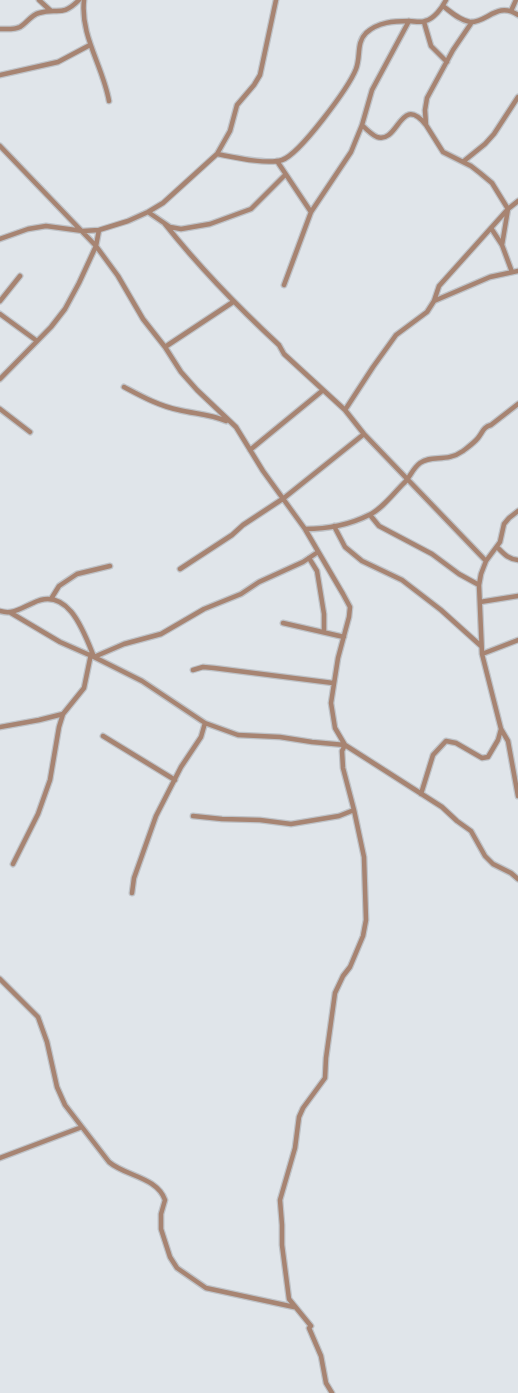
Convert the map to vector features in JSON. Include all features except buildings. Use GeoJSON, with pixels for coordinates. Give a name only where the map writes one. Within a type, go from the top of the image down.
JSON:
{"type":"FeatureCollection","features":[{"type":"Feature","properties":{"kind":"street"},"geometry":{"type":"LineString","coordinates":[[40,0],[51,11]]}},
{"type":"Feature","properties":{"kind":"street"},"geometry":{"type":"LineString","coordinates":[[0,29],[22,26],[37,13],[64,11],[79,0]]}},
{"type":"Feature","properties":{"kind":"street"},"geometry":{"type":"LineString","coordinates":[[84,0],[83,17],[90,45],[106,86],[109,101]]}},
{"type":"Feature","properties":{"kind":"street"},"geometry":{"type":"LineString","coordinates":[[0,239],[28,229],[46,226],[83,231],[99,230],[128,221],[162,203],[217,154],[230,132],[237,105],[260,75],[276,0]]}},
{"type":"Feature","properties":{"kind":"street"},"geometry":{"type":"LineString","coordinates":[[217,154],[251,160],[277,161],[295,152],[341,94],[356,68],[359,59],[360,42],[367,32],[394,21],[424,22],[436,13],[446,0]]}},
{"type":"Feature","properties":{"kind":"street"},"geometry":{"type":"LineString","coordinates":[[510,11],[516,0]]}},
{"type":"Feature","properties":{"kind":"street"},"geometry":{"type":"LineString","coordinates":[[442,6],[458,18],[472,22]]}},
{"type":"Feature","properties":{"kind":"street"},"geometry":{"type":"LineString","coordinates":[[426,125],[425,110],[428,98],[447,62],[472,22],[498,12],[510,11],[518,16]]}},
{"type":"Feature","properties":{"kind":"street"},"geometry":{"type":"LineString","coordinates":[[284,285],[311,212],[346,161],[362,126],[372,90],[409,21]]}},
{"type":"Feature","properties":{"kind":"street"},"geometry":{"type":"LineString","coordinates":[[424,22],[431,46],[447,62]]}},
{"type":"Feature","properties":{"kind":"street"},"geometry":{"type":"LineString","coordinates":[[0,76],[58,62],[90,45]]}},
{"type":"Feature","properties":{"kind":"street"},"geometry":{"type":"LineString","coordinates":[[464,161],[485,144],[518,97]]}},
{"type":"Feature","properties":{"kind":"street"},"geometry":{"type":"LineString","coordinates":[[512,107],[518,110]]}},
{"type":"Feature","properties":{"kind":"street"},"geometry":{"type":"LineString","coordinates":[[362,126],[375,136],[383,138],[404,117],[410,114],[420,117],[443,152],[464,161],[492,183],[508,209],[502,245]]}},
{"type":"Feature","properties":{"kind":"street"},"geometry":{"type":"LineString","coordinates":[[0,146],[96,246],[118,276],[143,319],[165,347],[181,372],[236,427],[263,471],[305,529],[350,607],[333,683],[331,703],[335,728],[345,745],[442,808],[457,822],[471,831],[485,856],[518,879]]}},
{"type":"Feature","properties":{"kind":"street"},"geometry":{"type":"LineString","coordinates":[[277,161],[311,212]]}},
{"type":"Feature","properties":{"kind":"street"},"geometry":{"type":"LineString","coordinates":[[164,224],[181,229],[194,228],[251,209],[285,175]]}},
{"type":"Feature","properties":{"kind":"street"},"geometry":{"type":"LineString","coordinates":[[345,410],[396,335],[427,312],[434,301],[439,286],[508,209],[518,201]]}},
{"type":"Feature","properties":{"kind":"street"},"geometry":{"type":"LineString","coordinates":[[148,212],[164,224],[233,302],[279,345],[284,354],[345,410],[364,434],[486,561]]}},
{"type":"Feature","properties":{"kind":"street"},"geometry":{"type":"LineString","coordinates":[[434,301],[490,277],[515,272],[502,245],[491,228]]}},
{"type":"Feature","properties":{"kind":"street"},"geometry":{"type":"LineString","coordinates":[[0,379],[51,327],[65,309],[96,246],[99,230]]}},
{"type":"Feature","properties":{"kind":"street"},"geometry":{"type":"LineString","coordinates":[[0,301],[20,276]]}},
{"type":"Feature","properties":{"kind":"street"},"geometry":{"type":"LineString","coordinates":[[165,347],[233,302]]}},
{"type":"Feature","properties":{"kind":"street"},"geometry":{"type":"LineString","coordinates":[[0,314],[37,341]]}},
{"type":"Feature","properties":{"kind":"street"},"geometry":{"type":"LineString","coordinates":[[124,387],[156,403],[179,410],[214,415],[230,422]]}},
{"type":"Feature","properties":{"kind":"street"},"geometry":{"type":"LineString","coordinates":[[250,450],[322,390]]}},
{"type":"Feature","properties":{"kind":"street"},"geometry":{"type":"LineString","coordinates":[[305,529],[334,526],[370,515],[407,480],[415,468],[422,462],[431,459],[450,458],[464,450],[477,439],[486,426],[491,425],[518,404]]}},
{"type":"Feature","properties":{"kind":"street"},"geometry":{"type":"LineString","coordinates":[[0,409],[30,432]]}},
{"type":"Feature","properties":{"kind":"street"},"geometry":{"type":"LineString","coordinates":[[180,568],[232,535],[243,524],[284,498],[364,434]]}},
{"type":"Feature","properties":{"kind":"street"},"geometry":{"type":"LineString","coordinates":[[518,511],[504,524],[497,547],[486,561],[479,585],[482,654],[501,729],[508,741],[518,796]]}},
{"type":"Feature","properties":{"kind":"street"},"geometry":{"type":"LineString","coordinates":[[370,515],[378,526],[432,554],[459,574],[479,585]]}},
{"type":"Feature","properties":{"kind":"street"},"geometry":{"type":"LineString","coordinates":[[334,526],[345,547],[362,561],[402,580],[442,610],[481,646]]}},
{"type":"Feature","properties":{"kind":"street"},"geometry":{"type":"LineString","coordinates":[[497,547],[506,557],[518,560]]}},
{"type":"Feature","properties":{"kind":"street"},"geometry":{"type":"LineString","coordinates":[[92,655],[161,634],[204,609],[241,594],[259,582],[276,576],[318,552]]}},
{"type":"Feature","properties":{"kind":"street"},"geometry":{"type":"LineString","coordinates":[[309,558],[317,571],[324,614],[324,631]]}},
{"type":"Feature","properties":{"kind":"street"},"geometry":{"type":"LineString","coordinates":[[50,599],[58,586],[77,574],[110,566]]}},
{"type":"Feature","properties":{"kind":"street"},"geometry":{"type":"LineString","coordinates":[[480,602],[518,596]]}},
{"type":"Feature","properties":{"kind":"street"},"geometry":{"type":"LineString","coordinates":[[11,613],[40,600],[50,599],[60,602],[73,614],[81,627],[92,655],[84,688],[63,714],[50,780],[38,814],[13,864]]}},
{"type":"Feature","properties":{"kind":"street"},"geometry":{"type":"LineString","coordinates":[[0,611],[11,613],[60,642],[92,655],[142,681],[206,723],[238,735],[280,737],[345,745]]}},
{"type":"Feature","properties":{"kind":"street"},"geometry":{"type":"LineString","coordinates":[[283,623],[344,637]]}},
{"type":"Feature","properties":{"kind":"street"},"geometry":{"type":"LineString","coordinates":[[482,654],[518,640]]}},
{"type":"Feature","properties":{"kind":"street"},"geometry":{"type":"LineString","coordinates":[[192,670],[214,668],[333,683]]}},
{"type":"Feature","properties":{"kind":"street"},"geometry":{"type":"LineString","coordinates":[[0,727],[63,714]]}},
{"type":"Feature","properties":{"kind":"street"},"geometry":{"type":"LineString","coordinates":[[132,893],[134,878],[156,816],[181,767],[201,737],[206,723]]}},
{"type":"Feature","properties":{"kind":"street"},"geometry":{"type":"LineString","coordinates":[[421,794],[432,754],[439,746],[446,741],[450,741],[479,757],[486,758],[491,754],[501,729]]}},
{"type":"Feature","properties":{"kind":"street"},"geometry":{"type":"LineString","coordinates":[[103,736],[175,780]]}},
{"type":"Feature","properties":{"kind":"street"},"geometry":{"type":"LineString","coordinates":[[332,1393],[326,1382],[322,1356],[309,1328],[311,1326],[288,1298],[282,1245],[280,1200],[295,1148],[299,1117],[303,1108],[325,1078],[335,993],[350,966],[366,920],[364,857],[354,810],[342,768],[342,750],[345,745]]}},
{"type":"Feature","properties":{"kind":"street"},"geometry":{"type":"LineString","coordinates":[[193,816],[291,824],[339,816],[354,810]]}},
{"type":"Feature","properties":{"kind":"street"},"geometry":{"type":"LineString","coordinates":[[0,979],[38,1016],[47,1042],[57,1087],[65,1106],[109,1162],[116,1168],[143,1178],[163,1194],[165,1200],[160,1214],[161,1228],[170,1257],[177,1268],[206,1288],[294,1307]]}},
{"type":"Feature","properties":{"kind":"street"},"geometry":{"type":"LineString","coordinates":[[0,1158],[82,1127]]}}]}
